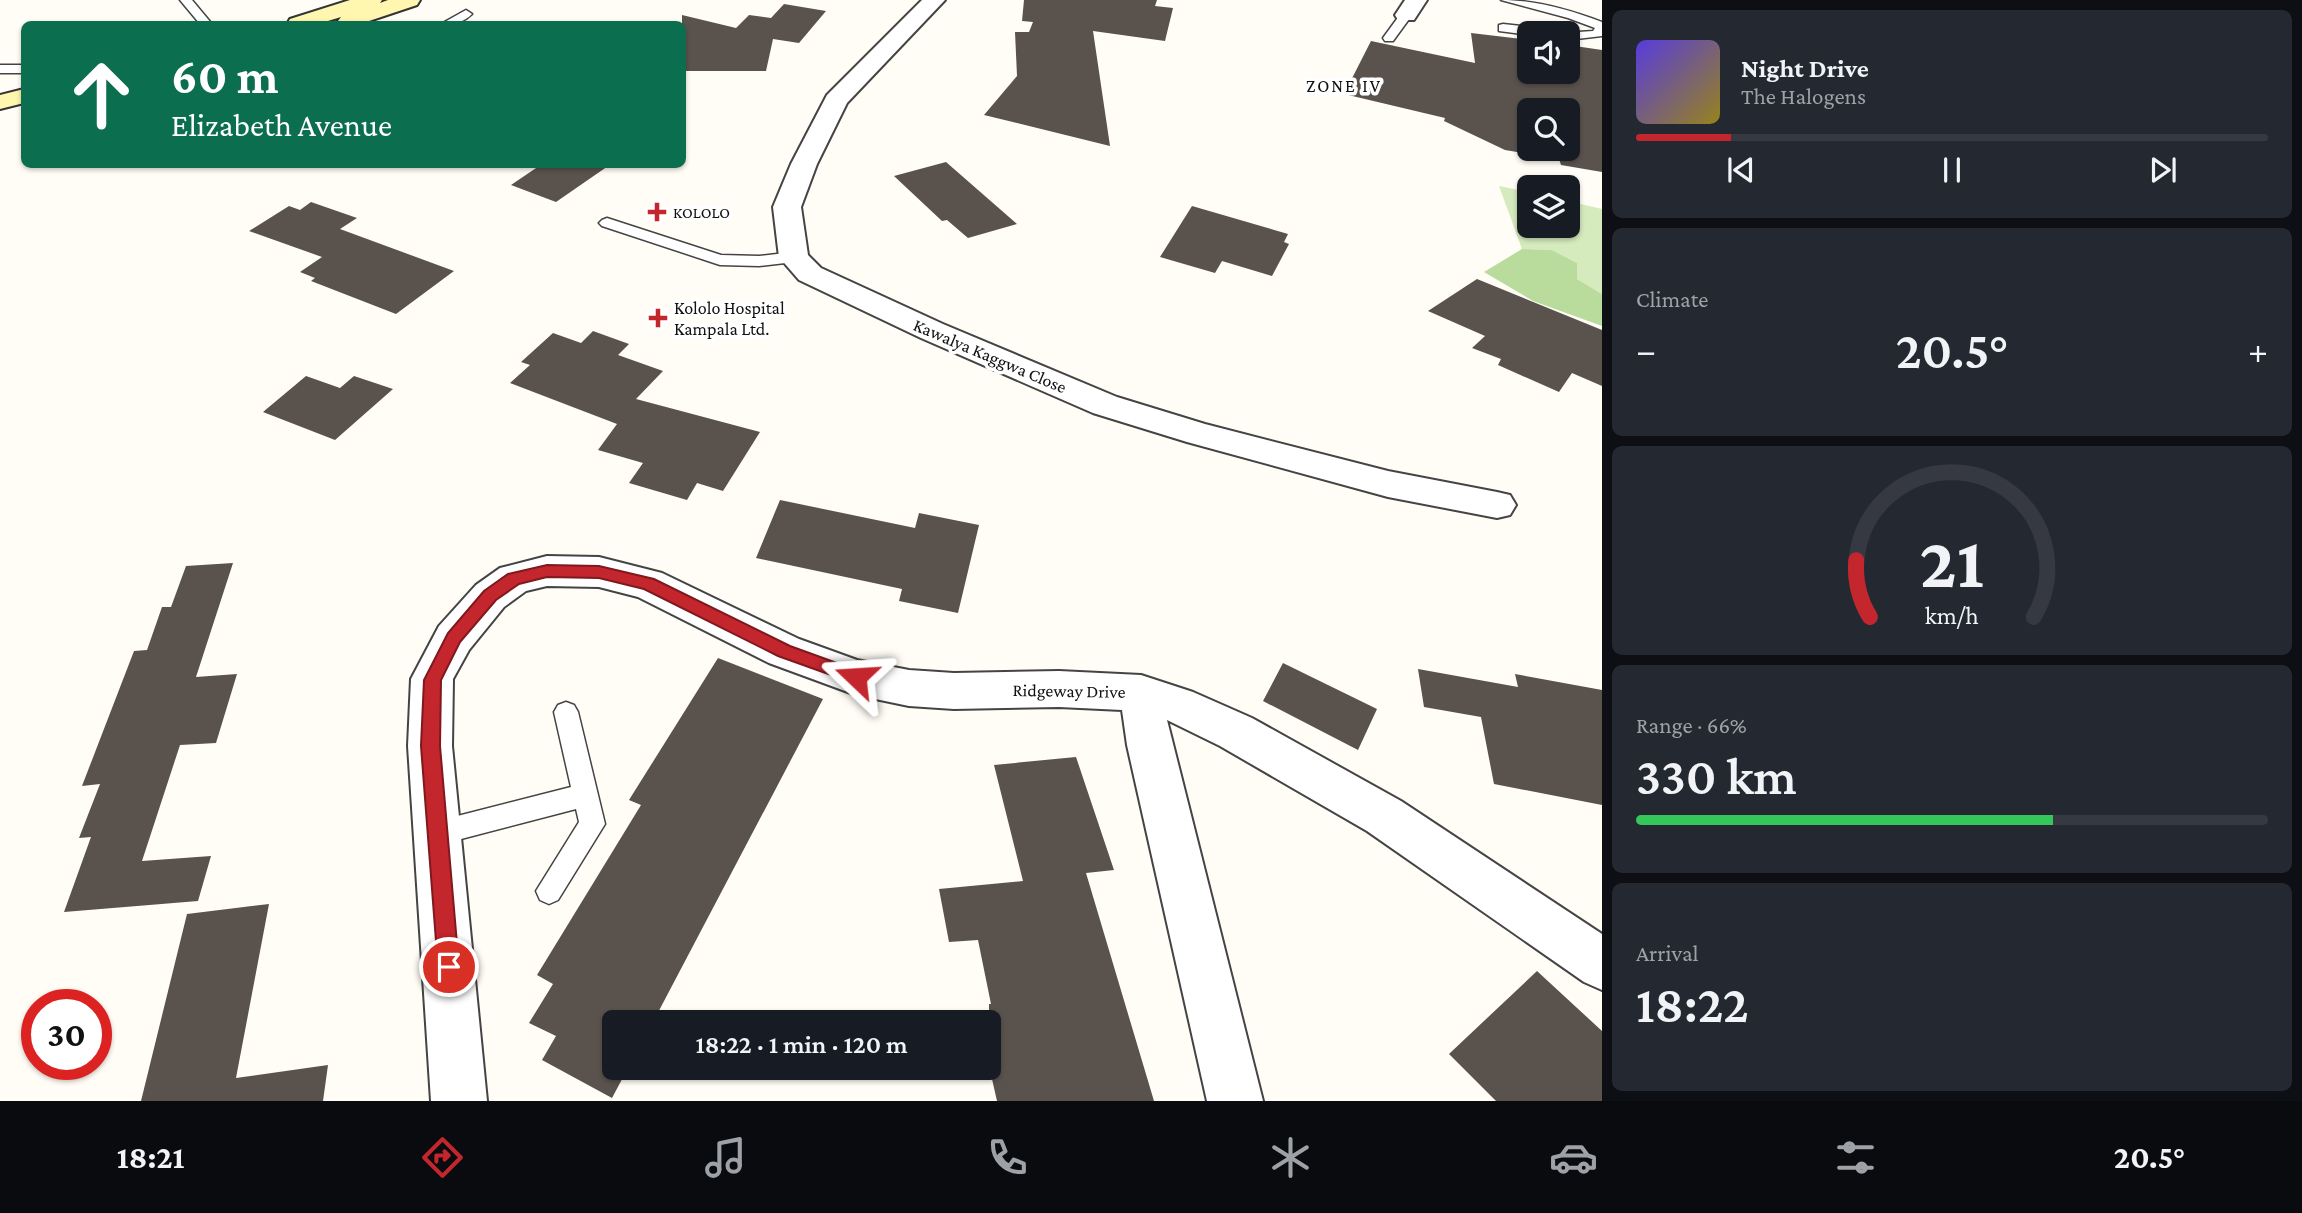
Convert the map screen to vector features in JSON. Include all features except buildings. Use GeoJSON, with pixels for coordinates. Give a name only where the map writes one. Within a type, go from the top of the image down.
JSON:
{"type":"FeatureCollection","features":[{"type":"Feature","properties":{"kind":"main road"},"geometry":{"type":"LineString","coordinates":[[347,21],[410,0]]}},
{"type":"Feature","properties":{"kind":"main road"},"geometry":{"type":"LineString","coordinates":[[307,21],[366,1]]}},
{"type":"Feature","properties":{"kind":"main road"},"geometry":{"type":"LineString","coordinates":[[0,102],[21,97]]}},
{"type":"Feature","properties":{"kind":"main road"},"geometry":{"type":"LineString","coordinates":[[0,119],[21,113]]}},
{"type":"Feature","properties":{"kind":"street"},"geometry":{"type":"LineString","coordinates":[[794,257],[787,207],[804,164],[836,100],[934,0]]}},
{"type":"Feature","properties":{"kind":"street","name":"Kawalya Kaggwa Close"},"geometry":{"type":"LineString","coordinates":[[794,257],[810,274],[868,302],[1105,405],[1199,435],[1388,484],[1497,505]]}},
{"type":"Feature","properties":{"kind":"street","name":"Ridgeway Drive"},"geometry":{"type":"LineString","coordinates":[[459,1101],[430,746],[432,680],[454,638],[490,596],[514,579],[547,571],[599,572],[648,584],[784,651],[856,677],[909,688],[954,691],[1059,689],[1140,693],[1178,705],[1236,732],[1384,816],[1602,964]]}},
{"type":"Feature","properties":{"kind":"street"},"geometry":{"type":"LineString","coordinates":[[1140,693],[1149,746],[1235,1101]]}},
{"type":"Feature","properties":{"kind":"lane"},"geometry":{"type":"LineString","coordinates":[[186,0],[204,21]]}},
{"type":"Feature","properties":{"kind":"lane"},"geometry":{"type":"LineString","coordinates":[[1507,0],[1572,15],[1601,26],[1601,32],[1595,36],[1580,36]]}},
{"type":"Feature","properties":{"kind":"lane"},"geometry":{"type":"LineString","coordinates":[[1389,38],[1411,7]]}},
{"type":"Feature","properties":{"kind":"lane"},"geometry":{"type":"LineString","coordinates":[[453,21],[466,14]]}},
{"type":"Feature","properties":{"kind":"lane"},"geometry":{"type":"LineString","coordinates":[[1503,28],[1517,30]]}},
{"type":"Feature","properties":{"kind":"lane"},"geometry":{"type":"LineString","coordinates":[[0,69],[21,69]]}},
{"type":"Feature","properties":{"kind":"lane"},"geometry":{"type":"LineString","coordinates":[[607,223],[720,260],[759,261],[794,257]]}},
{"type":"Feature","properties":{"kind":"lane"},"geometry":{"type":"LineString","coordinates":[[549,891],[592,824],[566,712]]}},
{"type":"Feature","properties":{"kind":"lane"},"geometry":{"type":"LineString","coordinates":[[438,833],[585,795]]}},
{"type":"Feature","properties":{"kind":"green space"},"geometry":{"type":"Polygon","coordinates":[[[1499,186],[1517,190],[1517,235],[1499,186]]]}},
{"type":"Feature","properties":{"kind":"green space"},"geometry":{"type":"Polygon","coordinates":[[[1580,204],[1602,209],[1602,294],[1577,279],[1577,263],[1552,250],[1522,249],[1518,238],[1580,238],[1580,204]]]}},
{"type":"Feature","properties":{"kind":"green space"},"geometry":{"type":"Polygon","coordinates":[[[1522,249],[1552,250],[1577,263],[1577,279],[1602,294],[1602,326],[1533,301],[1484,272],[1522,249]]]}},
{"type":"Feature","properties":{"kind":"place","name":"KOLOLO"},"geometry":{"type":"Point","coordinates":[657,212]}},
{"type":"Feature","properties":{"kind":"place","name":"Kololo Hospital Kampala Ltd."},"geometry":{"type":"Point","coordinates":[658,318]}},
{"type":"Feature","properties":{"kind":"district","name":"ZONE IV"},"geometry":{"type":"Point","coordinates":[1344,86]}},
{"type":"Feature","properties":{"kind":"route"},"geometry":{"type":"LineString","coordinates":[[449,967],[430,746],[432,680],[454,638],[490,596],[514,579],[547,571],[599,572],[648,584],[784,651],[856,677]]}}]}
